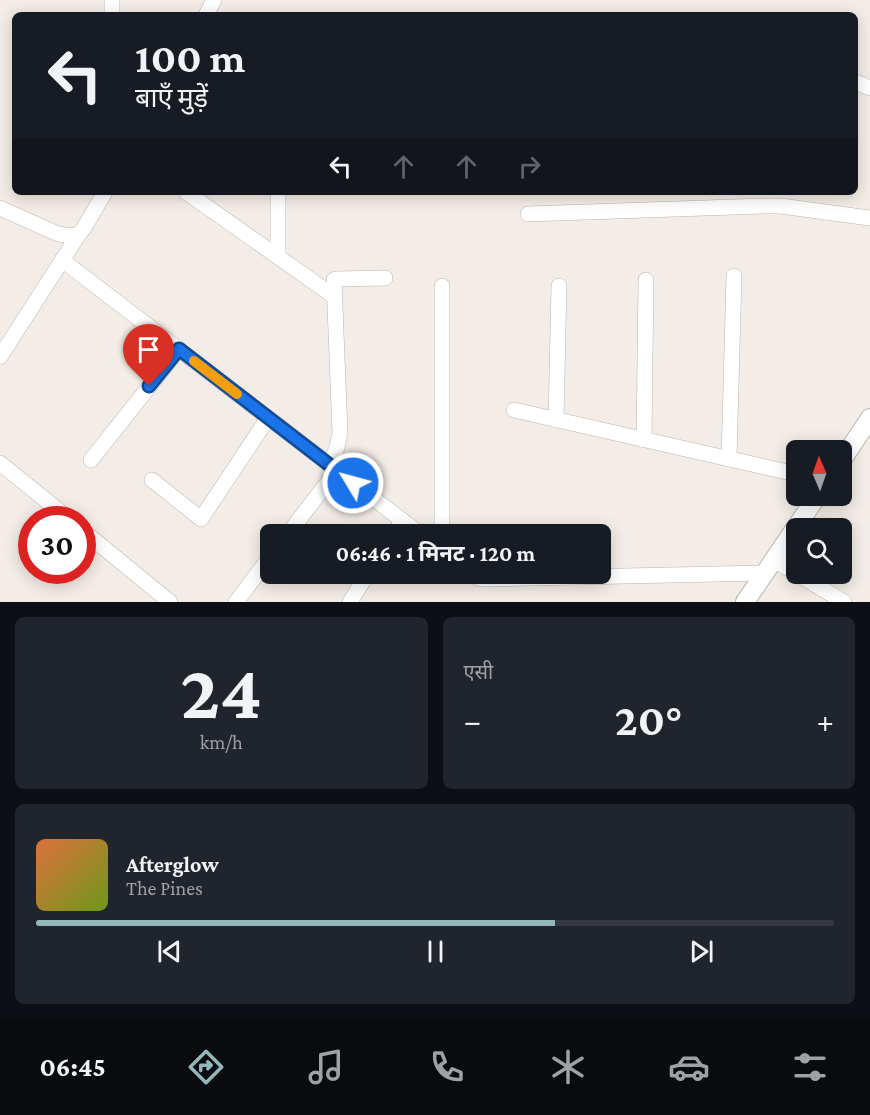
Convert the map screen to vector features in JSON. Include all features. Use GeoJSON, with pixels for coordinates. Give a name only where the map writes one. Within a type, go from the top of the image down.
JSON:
{"type":"FeatureCollection","features":[{"type":"Feature","properties":{"kind":"street"},"geometry":{"type":"LineString","coordinates":[[0,357],[103,195]]}},
{"type":"Feature","properties":{"kind":"street"},"geometry":{"type":"LineString","coordinates":[[190,195],[335,297]]}},
{"type":"Feature","properties":{"kind":"street"},"geometry":{"type":"LineString","coordinates":[[278,195],[278,257]]}},
{"type":"Feature","properties":{"kind":"street"},"geometry":{"type":"LineString","coordinates":[[528,214],[781,206],[870,218]]}},
{"type":"Feature","properties":{"kind":"street"},"geometry":{"type":"LineString","coordinates":[[0,208],[58,234],[72,236],[79,234]]}},
{"type":"Feature","properties":{"kind":"street"},"geometry":{"type":"LineString","coordinates":[[62,260],[407,524]]}},
{"type":"Feature","properties":{"kind":"street"},"geometry":{"type":"LineString","coordinates":[[729,459],[734,276]]}},
{"type":"Feature","properties":{"kind":"street"},"geometry":{"type":"LineString","coordinates":[[295,524],[332,467],[340,435],[334,282],[336,279],[386,278]]}},
{"type":"Feature","properties":{"kind":"street"},"geometry":{"type":"LineString","coordinates":[[644,440],[646,280]]}},
{"type":"Feature","properties":{"kind":"street"},"geometry":{"type":"LineString","coordinates":[[442,286],[442,524]]}},
{"type":"Feature","properties":{"kind":"street"},"geometry":{"type":"LineString","coordinates":[[556,420],[559,286]]}},
{"type":"Feature","properties":{"kind":"street"},"geometry":{"type":"LineString","coordinates":[[91,460],[179,349]]}},
{"type":"Feature","properties":{"kind":"street"},"geometry":{"type":"LineString","coordinates":[[514,410],[786,472]]}},
{"type":"Feature","properties":{"kind":"street"},"geometry":{"type":"LineString","coordinates":[[152,480],[201,519],[268,418]]}},
{"type":"Feature","properties":{"kind":"street"},"geometry":{"type":"LineString","coordinates":[[852,445],[870,418]]}},
{"type":"Feature","properties":{"kind":"street"},"geometry":{"type":"LineString","coordinates":[[0,463],[53,506]]}},
{"type":"Feature","properties":{"kind":"street"},"geometry":{"type":"LineString","coordinates":[[746,602],[810,506]]}},
{"type":"Feature","properties":{"kind":"street"},"geometry":{"type":"LineString","coordinates":[[400,524],[402,520]]}},
{"type":"Feature","properties":{"kind":"street"},"geometry":{"type":"LineString","coordinates":[[96,541],[170,602]]}},
{"type":"Feature","properties":{"kind":"street"},"geometry":{"type":"LineString","coordinates":[[611,573],[769,566],[844,602]]}},
{"type":"Feature","properties":{"kind":"street"},"geometry":{"type":"LineString","coordinates":[[236,602],[260,570]]}},
{"type":"Feature","properties":{"kind":"street"},"geometry":{"type":"LineString","coordinates":[[350,602],[362,584]]}},
{"type":"Feature","properties":{"kind":"slow traffic"},"geometry":{"type":"LineString","coordinates":[[194,361],[237,394]]}},
{"type":"Feature","properties":{"kind":"route"},"geometry":{"type":"LineString","coordinates":[[149,386],[179,349],[353,483]]}}]}
